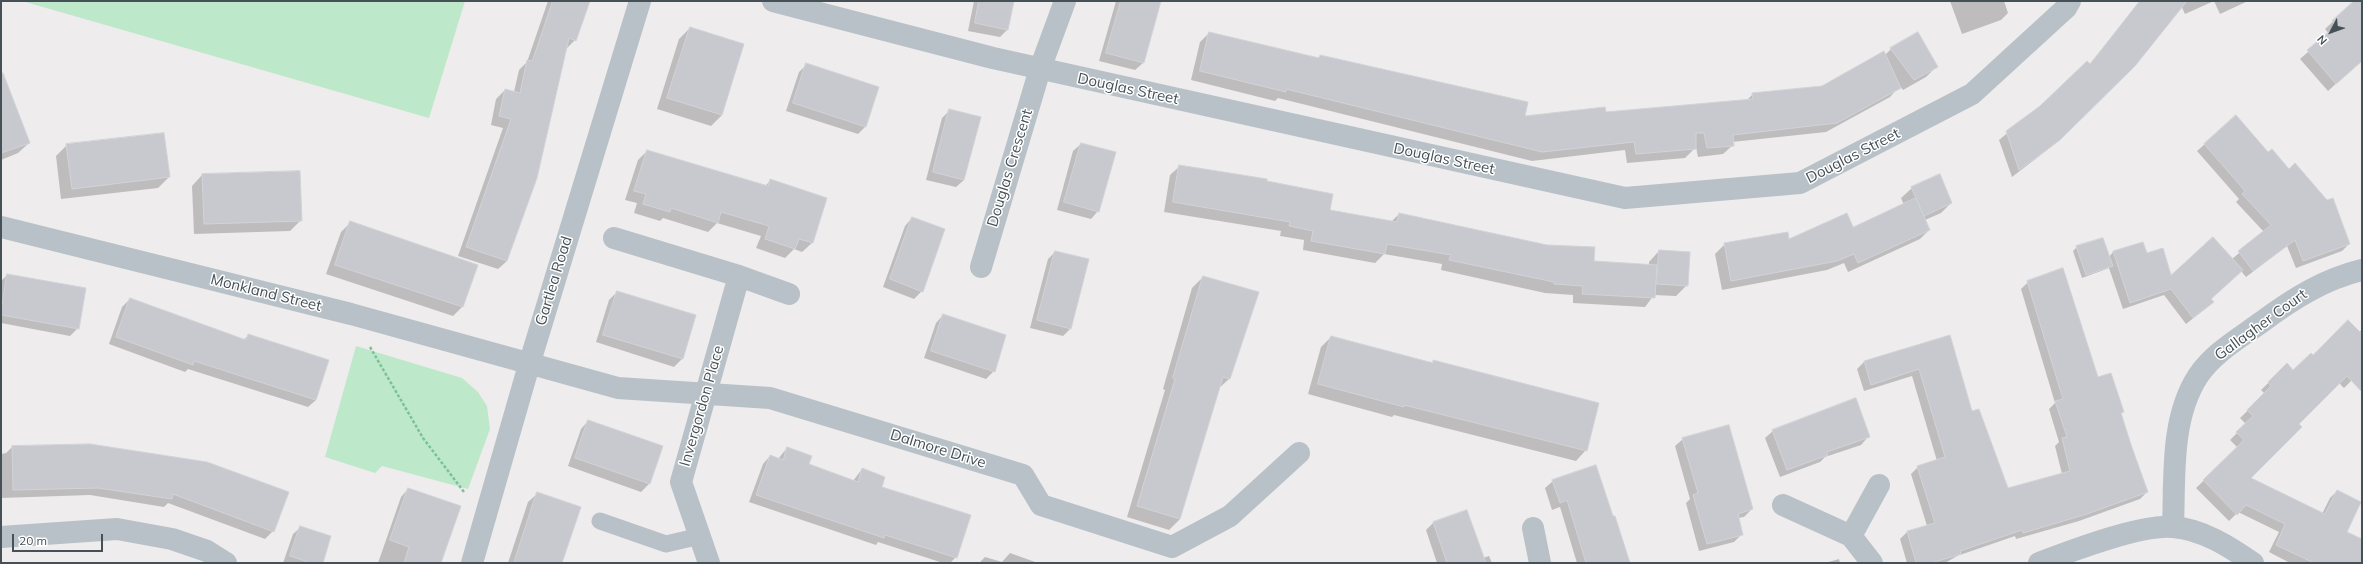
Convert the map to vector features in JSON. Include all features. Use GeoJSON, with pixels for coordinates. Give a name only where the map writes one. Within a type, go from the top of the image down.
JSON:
{"type":"FeatureCollection","features":[{"type":"Feature","properties":{"kind":"street","name":"Gartlea Road"},"geometry":{"type":"LineString","coordinates":[[472,563],[488,514],[529,365],[640,1]]}},
{"type":"Feature","properties":{"kind":"street","name":"Douglas Street"},"geometry":{"type":"LineString","coordinates":[[773,1],[1040,69],[1624,198],[1800,183],[1972,94],[2066,8],[2070,1]]}},
{"type":"Feature","properties":{"kind":"street","name":"Douglas Crescent"},"geometry":{"type":"LineString","coordinates":[[981,266],[1040,69],[1065,1]]}},
{"type":"Feature","properties":{"kind":"street","name":"Monkland Street"},"geometry":{"type":"LineString","coordinates":[[1,226],[351,314],[529,365]]}},
{"type":"Feature","properties":{"kind":"street"},"geometry":{"type":"LineString","coordinates":[[614,238],[739,276],[789,294]]}},
{"type":"Feature","properties":{"kind":"street","name":"Gallagher Court"},"geometry":{"type":"LineString","coordinates":[[2173,527],[2176,449],[2180,423],[2188,395],[2198,375],[2229,345],[2278,310],[2313,288],[2339,275],[2362,270]]}},
{"type":"Feature","properties":{"kind":"street","name":"Invergordon Place"},"geometry":{"type":"LineString","coordinates":[[709,563],[681,482],[739,276]]}},
{"type":"Feature","properties":{"kind":"street","name":"Dalmore Drive"},"geometry":{"type":"LineString","coordinates":[[529,365],[618,388],[770,398],[1023,475],[1041,506],[1172,547],[1230,516],[1299,453]]}},
{"type":"Feature","properties":{"kind":"street"},"geometry":{"type":"LineString","coordinates":[[1850,536],[1879,485]]}},
{"type":"Feature","properties":{"kind":"street"},"geometry":{"type":"LineString","coordinates":[[1784,505],[1850,536],[1872,563]]}},
{"type":"Feature","properties":{"kind":"street"},"geometry":{"type":"LineString","coordinates":[[2039,563],[2068,552],[2136,532],[2173,527],[2208,536],[2253,563]]}},
{"type":"Feature","properties":{"kind":"street"},"geometry":{"type":"LineString","coordinates":[[1533,528],[1540,563]]}},
{"type":"Feature","properties":{"kind":"street"},"geometry":{"type":"LineString","coordinates":[[1,537],[117,529],[172,539],[207,551],[226,563]]}},
{"type":"Feature","properties":{"kind":"lane"},"geometry":{"type":"LineString","coordinates":[[600,521],[666,544],[700,536]]}},
{"type":"Feature","properties":{"kind":"path"},"geometry":{"type":"LineString","coordinates":[[351,314],[423,438],[458,486],[488,514]]}},
{"type":"Feature","properties":{"kind":"green space"},"geometry":{"type":"Polygon","coordinates":[[[22,1],[465,1],[429,118],[22,1]]]}},
{"type":"Feature","properties":{"kind":"green space"},"geometry":{"type":"Polygon","coordinates":[[[356,346],[462,378],[478,392],[487,406],[490,429],[468,489],[382,466],[375,473],[325,457],[356,346]]]}},
{"type":"Feature","properties":{"kind":"building"},"geometry":{"type":"Polygon","coordinates":[[[553,1],[590,1],[576,41],[569,38],[537,178],[507,261],[466,247],[511,119],[499,116],[505,89],[520,93],[527,60],[532,61],[553,1]]]}},
{"type":"Feature","properties":{"kind":"building"},"geometry":{"type":"Polygon","coordinates":[[[979,1],[1014,1],[1008,30],[975,23],[979,1]]]}},
{"type":"Feature","properties":{"kind":"building"},"geometry":{"type":"Polygon","coordinates":[[[1121,1],[1161,1],[1144,63],[1106,53],[1121,1]]]}},
{"type":"Feature","properties":{"kind":"building"},"geometry":{"type":"Polygon","coordinates":[[[2140,1],[2187,1],[2135,66],[2060,140],[2019,170],[2006,131],[2040,106],[2087,61],[2090,64],[2140,1]]]}},
{"type":"Feature","properties":{"kind":"building"},"geometry":{"type":"Polygon","coordinates":[[[2354,1],[2362,1],[2362,61],[2336,84],[2307,50],[2336,26],[2332,21],[2354,1]]]}},
{"type":"Feature","properties":{"kind":"building"},"geometry":{"type":"Polygon","coordinates":[[[690,27],[744,44],[722,115],[667,98],[690,27]]]}},
{"type":"Feature","properties":{"kind":"building"},"geometry":{"type":"Polygon","coordinates":[[[1209,32],[1319,58],[1320,55],[1528,102],[1525,116],[1605,107],[1606,112],[1753,99],[1752,93],[1822,86],[1884,51],[1901,88],[1837,123],[1733,135],[1734,146],[1707,148],[1704,133],[1696,133],[1696,149],[1636,154],[1634,142],[1542,152],[1286,89],[1286,92],[1200,71],[1209,32]]]}},
{"type":"Feature","properties":{"kind":"building"},"geometry":{"type":"Polygon","coordinates":[[[1918,32],[1938,67],[1914,80],[1890,48],[1918,32]]]}},
{"type":"Feature","properties":{"kind":"building"},"geometry":{"type":"Polygon","coordinates":[[[806,63],[879,87],[866,127],[793,103],[806,63]]]}},
{"type":"Feature","properties":{"kind":"building"},"geometry":{"type":"Polygon","coordinates":[[[1,73],[3,73],[30,143],[1,153],[1,73]]]}},
{"type":"Feature","properties":{"kind":"building"},"geometry":{"type":"Polygon","coordinates":[[[949,109],[981,117],[964,180],[933,172],[949,109]]]}},
{"type":"Feature","properties":{"kind":"building"},"geometry":{"type":"Polygon","coordinates":[[[2236,115],[2268,152],[2272,149],[2289,169],[2295,163],[2327,200],[2333,198],[2350,244],[2303,261],[2295,240],[2253,271],[2238,251],[2271,225],[2242,194],[2245,191],[2204,144],[2236,115]]]}},
{"type":"Feature","properties":{"kind":"building"},"geometry":{"type":"Polygon","coordinates":[[[164,133],[170,177],[72,189],[66,144],[164,133]]]}},
{"type":"Feature","properties":{"kind":"building"},"geometry":{"type":"Polygon","coordinates":[[[1081,143],[1116,152],[1099,212],[1064,202],[1081,143]]]}},
{"type":"Feature","properties":{"kind":"building"},"geometry":{"type":"Polygon","coordinates":[[[647,150],[768,186],[770,179],[827,198],[813,243],[799,239],[795,249],[765,239],[769,226],[721,212],[718,223],[671,208],[670,212],[643,204],[646,194],[634,191],[647,150]]]}},
{"type":"Feature","properties":{"kind":"building"},"geometry":{"type":"Polygon","coordinates":[[[1179,165],[1267,179],[1267,181],[1333,194],[1330,210],[1397,222],[1399,213],[1547,245],[1595,247],[1594,261],[1657,265],[1655,298],[1582,294],[1583,286],[1554,284],[1554,282],[1449,260],[1451,255],[1387,244],[1385,254],[1311,241],[1313,231],[1289,226],[1290,222],[1173,202],[1179,165]]]}},
{"type":"Feature","properties":{"kind":"building"},"geometry":{"type":"Polygon","coordinates":[[[300,171],[302,221],[204,224],[202,174],[300,171]]]}},
{"type":"Feature","properties":{"kind":"building"},"geometry":{"type":"Polygon","coordinates":[[[1940,174],[1952,203],[1924,216],[1911,187],[1940,174]]]}},
{"type":"Feature","properties":{"kind":"building"},"geometry":{"type":"Polygon","coordinates":[[[1916,198],[1930,230],[1858,263],[1854,254],[1837,261],[1731,281],[1724,243],[1788,232],[1789,239],[1847,213],[1853,227],[1916,198]]]}},
{"type":"Feature","properties":{"kind":"building"},"geometry":{"type":"Polygon","coordinates":[[[912,217],[945,229],[923,292],[890,279],[912,217]]]}},
{"type":"Feature","properties":{"kind":"building"},"geometry":{"type":"Polygon","coordinates":[[[350,221],[478,265],[463,307],[335,265],[350,221]]]}},
{"type":"Feature","properties":{"kind":"building"},"geometry":{"type":"Polygon","coordinates":[[[2213,237],[2243,270],[2211,299],[2214,302],[2193,318],[2171,289],[2130,303],[2113,251],[2143,242],[2147,253],[2163,248],[2171,275],[2213,237]]]}},
{"type":"Feature","properties":{"kind":"building"},"geometry":{"type":"Polygon","coordinates":[[[2103,238],[2113,266],[2086,275],[2076,246],[2103,238]]]}},
{"type":"Feature","properties":{"kind":"building"},"geometry":{"type":"Polygon","coordinates":[[[1659,250],[1690,252],[1688,286],[1657,284],[1659,250]]]}},
{"type":"Feature","properties":{"kind":"building"},"geometry":{"type":"Polygon","coordinates":[[[1055,251],[1089,259],[1071,329],[1037,320],[1055,251]]]}},
{"type":"Feature","properties":{"kind":"building"},"geometry":{"type":"Polygon","coordinates":[[[2063,268],[2098,377],[2111,373],[2124,412],[2121,413],[2148,492],[2087,514],[2023,533],[2022,530],[1960,551],[1961,554],[1931,563],[1916,563],[1907,531],[1935,523],[1917,466],[1945,457],[1919,369],[1871,385],[1864,361],[1950,335],[1972,411],[1979,409],[2008,488],[2070,471],[2062,438],[2067,437],[2055,401],[2063,399],[2027,281],[2063,268]]]}},
{"type":"Feature","properties":{"kind":"building"},"geometry":{"type":"Polygon","coordinates":[[[7,274],[86,288],[79,329],[1,315],[7,274]]]}},
{"type":"Feature","properties":{"kind":"building"},"geometry":{"type":"Polygon","coordinates":[[[1203,276],[1259,292],[1230,379],[1223,377],[1180,519],[1137,506],[1175,379],[1173,378],[1203,276]]]}},
{"type":"Feature","properties":{"kind":"building"},"geometry":{"type":"Polygon","coordinates":[[[617,291],[696,315],[683,359],[603,335],[617,291]]]}},
{"type":"Feature","properties":{"kind":"building"},"geometry":{"type":"Polygon","coordinates":[[[130,298],[246,340],[248,334],[329,360],[316,400],[194,361],[193,365],[116,337],[130,298]]]}},
{"type":"Feature","properties":{"kind":"building"},"geometry":{"type":"Polygon","coordinates":[[[943,314],[1006,335],[995,372],[931,351],[943,314]]]}},
{"type":"Feature","properties":{"kind":"building"},"geometry":{"type":"Polygon","coordinates":[[[2348,320],[2362,334],[2362,392],[2347,376],[2299,424],[2302,427],[2251,478],[2325,514],[2337,490],[2361,502],[2347,532],[2362,539],[2362,563],[2314,563],[2276,545],[2285,524],[2246,505],[2237,515],[2203,480],[2244,440],[2236,432],[2253,416],[2247,410],[2271,386],[2268,382],[2287,363],[2293,370],[2311,353],[2313,355],[2348,320]]]}},
{"type":"Feature","properties":{"kind":"building"},"geometry":{"type":"Polygon","coordinates":[[[1331,336],[1433,363],[1433,360],[1599,403],[1587,451],[1404,405],[1404,407],[1318,384],[1331,336]]]}},
{"type":"Feature","properties":{"kind":"building"},"geometry":{"type":"Polygon","coordinates":[[[1856,398],[1870,437],[1827,452],[1828,455],[1787,470],[1772,430],[1856,398]]]}},
{"type":"Feature","properties":{"kind":"building"},"geometry":{"type":"Polygon","coordinates":[[[588,420],[663,446],[650,484],[575,458],[588,420]]]}},
{"type":"Feature","properties":{"kind":"building"},"geometry":{"type":"Polygon","coordinates":[[[1729,425],[1753,509],[1738,514],[1743,535],[1707,544],[1693,495],[1698,493],[1682,438],[1729,425]]]}},
{"type":"Feature","properties":{"kind":"building"},"geometry":{"type":"Polygon","coordinates":[[[90,444],[207,462],[289,492],[274,532],[173,494],[172,499],[98,488],[13,490],[12,446],[90,444]]]}},
{"type":"Feature","properties":{"kind":"building"},"geometry":{"type":"Polygon","coordinates":[[[787,447],[812,456],[809,464],[858,482],[862,468],[885,477],[882,487],[971,515],[957,558],[885,535],[884,538],[756,495],[770,455],[783,460],[787,447]]]}},
{"type":"Feature","properties":{"kind":"building"},"geometry":{"type":"Polygon","coordinates":[[[1596,465],[1613,516],[1615,516],[1630,563],[1586,563],[1567,500],[1560,503],[1552,480],[1596,465]]]}},
{"type":"Feature","properties":{"kind":"building"},"geometry":{"type":"Polygon","coordinates":[[[408,488],[461,506],[441,563],[404,563],[409,547],[390,540],[408,488]]]}},
{"type":"Feature","properties":{"kind":"building"},"geometry":{"type":"Polygon","coordinates":[[[537,492],[581,507],[562,563],[514,563],[537,492]]]}},
{"type":"Feature","properties":{"kind":"building"},"geometry":{"type":"Polygon","coordinates":[[[1467,510],[1486,563],[1447,563],[1433,522],[1467,510]]]}},
{"type":"Feature","properties":{"kind":"building"},"geometry":{"type":"Polygon","coordinates":[[[300,526],[331,536],[323,563],[311,563],[290,556],[300,526]]]}}]}
